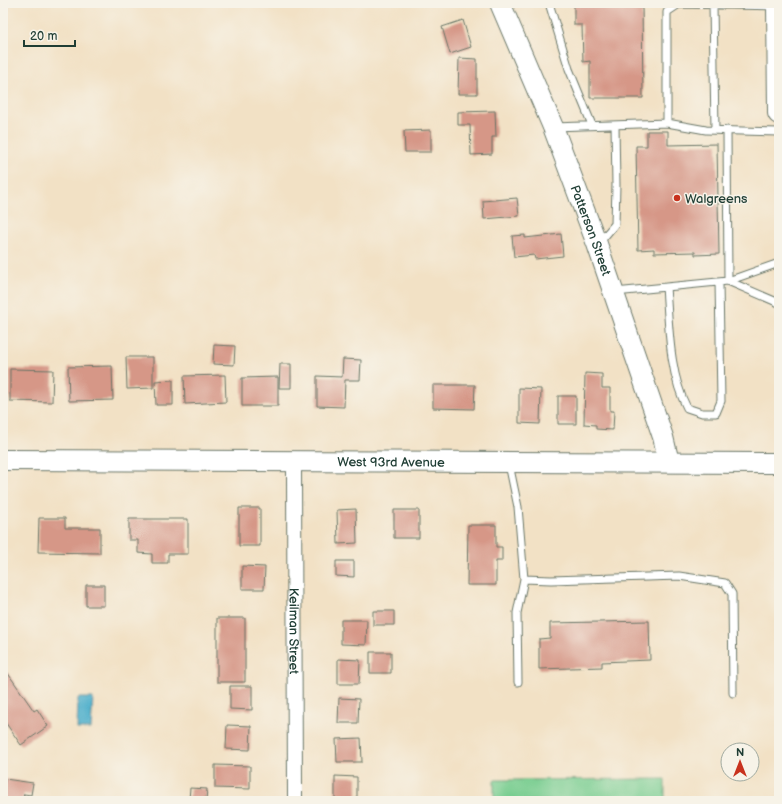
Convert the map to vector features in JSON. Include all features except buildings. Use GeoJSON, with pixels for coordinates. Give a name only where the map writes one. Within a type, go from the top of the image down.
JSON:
{"type":"FeatureCollection","features":[{"type":"Feature","properties":{"kind":"highway"},"geometry":{"type":"LineString","coordinates":[[778,4],[779,113]]}},
{"type":"Feature","properties":{"kind":"street","name":"Patterson Street"},"geometry":{"type":"LineString","coordinates":[[500,3],[553,127],[597,244],[663,437],[669,462]]}},
{"type":"Feature","properties":{"kind":"street","name":"West 93rd Avenue"},"geometry":{"type":"LineString","coordinates":[[3,460],[669,462],[779,464]]}},
{"type":"Feature","properties":{"kind":"street","name":"Keilman Street"},"geometry":{"type":"LineString","coordinates":[[294,462],[295,801]]}},
{"type":"Feature","properties":{"kind":"lane"},"geometry":{"type":"LineString","coordinates":[[549,3],[569,69],[592,125]]}},
{"type":"Feature","properties":{"kind":"lane"},"geometry":{"type":"LineString","coordinates":[[667,123],[667,12],[679,4],[778,4]]}},
{"type":"Feature","properties":{"kind":"lane"},"geometry":{"type":"LineString","coordinates":[[713,5],[714,130]]}},
{"type":"Feature","properties":{"kind":"lane"},"geometry":{"type":"LineString","coordinates":[[553,127],[667,123],[714,130],[779,132]]}},
{"type":"Feature","properties":{"kind":"lane"},"geometry":{"type":"LineString","coordinates":[[597,244],[615,224],[615,125]]}},
{"type":"Feature","properties":{"kind":"lane"},"geometry":{"type":"LineString","coordinates":[[728,130],[728,281]]}},
{"type":"Feature","properties":{"kind":"lane"},"geometry":{"type":"LineString","coordinates":[[614,292],[728,281],[779,263]]}},
{"type":"Feature","properties":{"kind":"lane"},"geometry":{"type":"LineString","coordinates":[[728,281],[779,303]]}},
{"type":"Feature","properties":{"kind":"lane"},"geometry":{"type":"LineString","coordinates":[[666,287],[672,352],[680,395],[687,408],[702,413],[716,413],[721,401],[719,282]]}},
{"type":"Feature","properties":{"kind":"lane"},"geometry":{"type":"LineString","coordinates":[[508,462],[518,507],[524,579],[517,613],[518,682]]}},
{"type":"Feature","properties":{"kind":"lane"},"geometry":{"type":"LineString","coordinates":[[524,579],[551,580],[678,576],[725,583],[732,594],[733,693]]}},
{"type":"Feature","properties":{"kind":"green space"},"geometry":{"type":"Polygon","coordinates":[[[665,779],[665,801],[494,801],[494,780],[665,779]]]}},
{"type":"Feature","properties":{"kind":"water"},"geometry":{"type":"Polygon","coordinates":[[[78,698],[93,698],[91,729],[77,729],[78,698]]]}},
{"type":"Feature","properties":{"kind":"place","name":"Walgreens"},"geometry":{"type":"Point","coordinates":[677,198]}}]}
